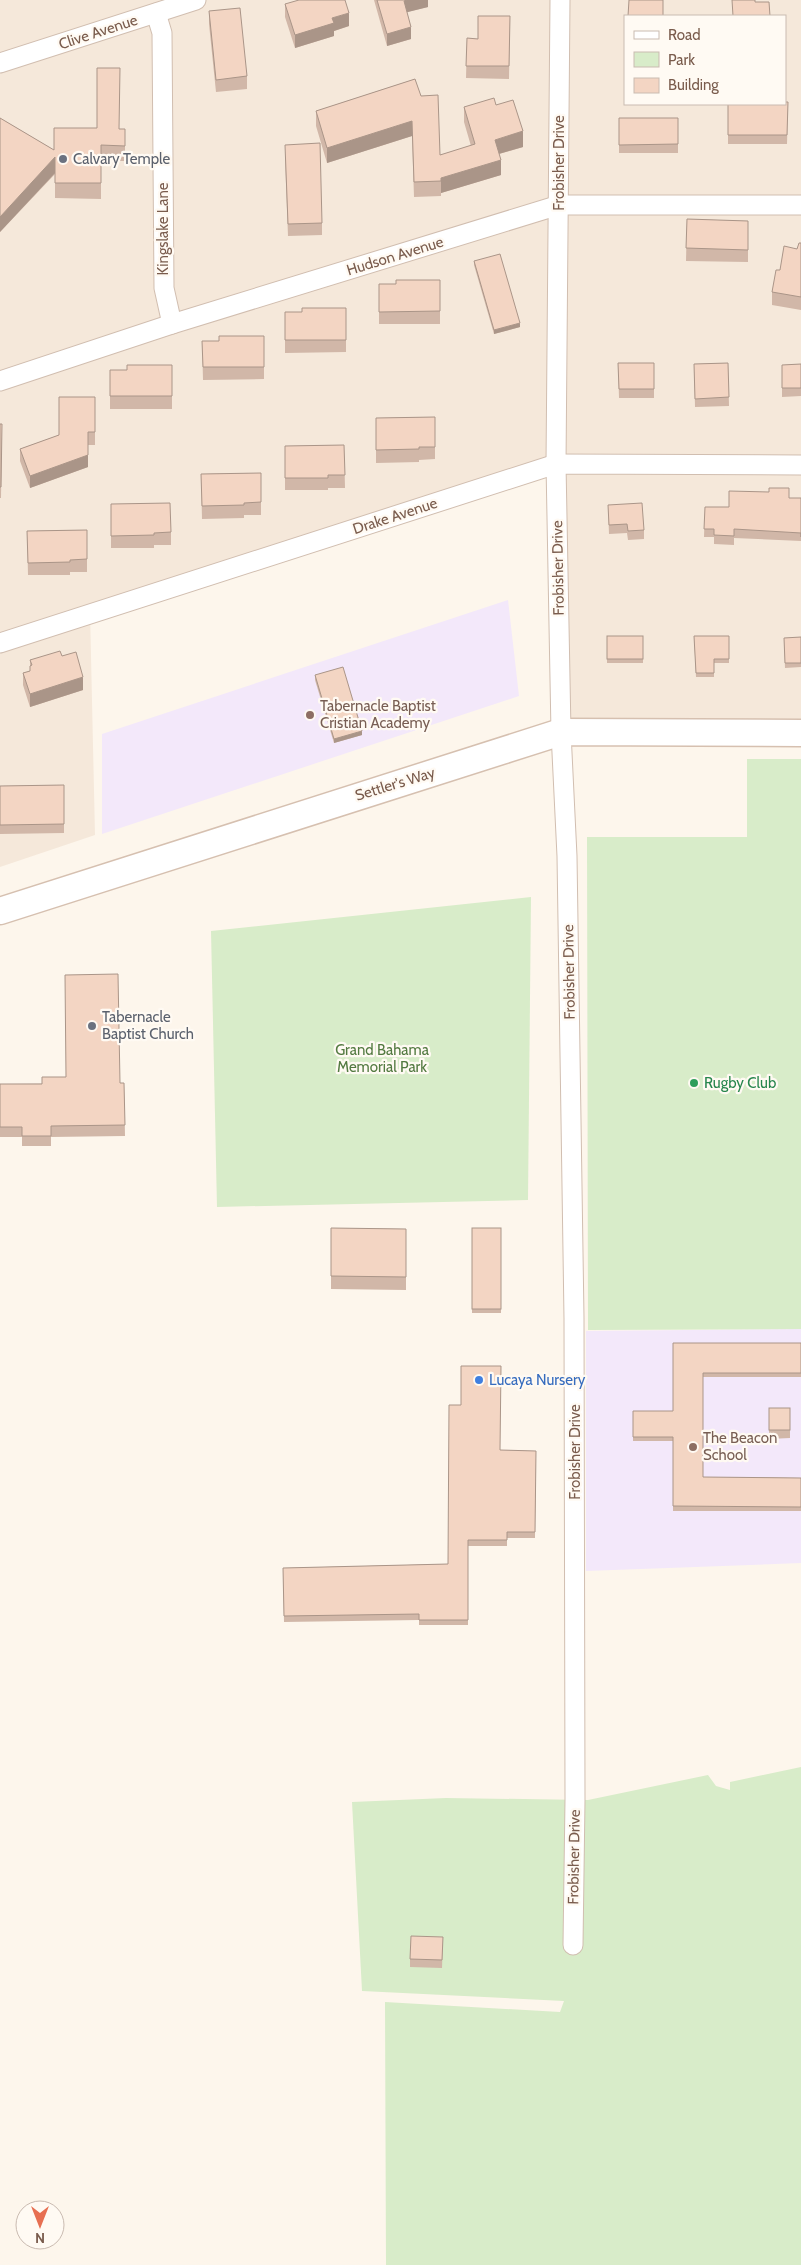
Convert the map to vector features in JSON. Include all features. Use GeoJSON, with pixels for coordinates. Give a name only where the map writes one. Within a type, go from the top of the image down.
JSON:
{"type":"FeatureCollection","features":[{"type":"Feature","properties":{"kind":"main road","name":"Settler's Way"},"geometry":{"type":"LineString","coordinates":[[0,911],[560,732],[801,733]]}},
{"type":"Feature","properties":{"kind":"street","name":"Clive Avenue"},"geometry":{"type":"LineString","coordinates":[[0,63],[196,0]]}},
{"type":"Feature","properties":{"kind":"street","name":"Frobisher Drive"},"geometry":{"type":"LineString","coordinates":[[560,0],[556,464],[560,732],[567,856],[574,1318],[575,1800],[573,1945]]}},
{"type":"Feature","properties":{"kind":"street","name":"Kingslake Lane"},"geometry":{"type":"LineString","coordinates":[[156,13],[162,33],[164,288],[172,324]]}},
{"type":"Feature","properties":{"kind":"street","name":"Hudson Avenue"},"geometry":{"type":"LineString","coordinates":[[0,381],[172,324],[559,205],[801,205]]}},
{"type":"Feature","properties":{"kind":"street","name":"Drake Avenue"},"geometry":{"type":"LineString","coordinates":[[0,643],[556,464],[801,465]]}},
{"type":"Feature","properties":{"kind":"shaded area"},"geometry":{"type":"Polygon","coordinates":[[[0,0],[801,0],[801,733],[561,732],[556,465],[90,611],[95,835],[0,867],[0,0]]]}},
{"type":"Feature","properties":{"kind":"shaded area","name":"Tabernacle Baptist Cristian Academy"},"geometry":{"type":"Polygon","coordinates":[[[508,600],[519,696],[102,834],[102,734],[508,600]]]}},
{"type":"Feature","properties":{"kind":"shaded area","name":"The Beacon School"},"geometry":{"type":"Polygon","coordinates":[[[801,1329],[801,1563],[586,1571],[586,1331],[801,1329]]]}},
{"type":"Feature","properties":{"kind":"green space","name":"Rugby Club"},"geometry":{"type":"Polygon","coordinates":[[[747,759],[801,759],[801,1329],[588,1330],[587,837],[747,837],[747,759]]]}},
{"type":"Feature","properties":{"kind":"green space","name":"Grand Bahama Memorial Park"},"geometry":{"type":"Polygon","coordinates":[[[531,897],[528,1200],[217,1207],[211,931],[531,897]]]}},
{"type":"Feature","properties":{"kind":"green space"},"geometry":{"type":"Polygon","coordinates":[[[801,1767],[801,2265],[386,2265],[385,2002],[560,2012],[564,2001],[362,1991],[352,1802],[446,1798],[588,1800],[708,1775],[716,1786],[730,1790],[730,1782],[801,1767]]]}},
{"type":"Feature","properties":{"kind":"building"},"geometry":{"type":"Polygon","coordinates":[[[299,0],[345,0],[349,13],[332,18],[334,23],[295,35],[285,4],[299,0]]]}},
{"type":"Feature","properties":{"kind":"building"},"geometry":{"type":"Polygon","coordinates":[[[377,0],[407,0],[404,1],[411,27],[387,34],[377,0]]]}},
{"type":"Feature","properties":{"kind":"building"},"geometry":{"type":"Polygon","coordinates":[[[629,0],[663,0],[663,15],[628,15],[629,0]]]}},
{"type":"Feature","properties":{"kind":"building"},"geometry":{"type":"Polygon","coordinates":[[[732,0],[769,2],[770,15],[733,15],[732,0]]]}},
{"type":"Feature","properties":{"kind":"building"},"geometry":{"type":"Polygon","coordinates":[[[240,8],[247,76],[216,80],[209,11],[240,8]]]}},
{"type":"Feature","properties":{"kind":"building"},"geometry":{"type":"Polygon","coordinates":[[[478,16],[510,16],[509,66],[466,66],[467,38],[478,39],[478,16]]]}},
{"type":"Feature","properties":{"kind":"building","name":"Calvary Temple"},"geometry":{"type":"Polygon","coordinates":[[[97,68],[120,68],[119,129],[125,129],[125,146],[101,145],[101,183],[55,183],[55,157],[0,217],[0,118],[54,150],[54,128],[97,128],[97,68]]]}},
{"type":"Feature","properties":{"kind":"building"},"geometry":{"type":"Polygon","coordinates":[[[415,79],[421,96],[438,95],[440,155],[475,144],[464,107],[494,98],[496,105],[513,100],[523,131],[495,140],[501,160],[441,178],[441,181],[414,182],[412,121],[327,148],[316,111],[415,79]]]}},
{"type":"Feature","properties":{"kind":"building"},"geometry":{"type":"Polygon","coordinates":[[[786,102],[788,102],[787,135],[728,135],[728,105],[786,105],[786,102]]]}},
{"type":"Feature","properties":{"kind":"building"},"geometry":{"type":"Polygon","coordinates":[[[619,118],[678,118],[678,144],[619,145],[619,118]]]}},
{"type":"Feature","properties":{"kind":"building"},"geometry":{"type":"Polygon","coordinates":[[[320,143],[322,223],[288,224],[285,145],[320,143]]]}},
{"type":"Feature","properties":{"kind":"building"},"geometry":{"type":"Polygon","coordinates":[[[687,219],[748,221],[748,250],[686,248],[687,219]]]}},
{"type":"Feature","properties":{"kind":"building"},"geometry":{"type":"Polygon","coordinates":[[[799,243],[801,243],[801,297],[772,292],[776,270],[780,270],[784,246],[797,249],[799,243]]]}},
{"type":"Feature","properties":{"kind":"building"},"geometry":{"type":"Polygon","coordinates":[[[500,254],[520,323],[494,330],[474,261],[500,254]]]}},
{"type":"Feature","properties":{"kind":"building"},"geometry":{"type":"Polygon","coordinates":[[[396,280],[440,280],[440,311],[379,312],[379,284],[396,284],[396,280]]]}},
{"type":"Feature","properties":{"kind":"building"},"geometry":{"type":"Polygon","coordinates":[[[302,308],[346,308],[346,340],[285,340],[285,312],[302,312],[302,308]]]}},
{"type":"Feature","properties":{"kind":"building"},"geometry":{"type":"Polygon","coordinates":[[[219,336],[264,336],[264,367],[203,367],[202,341],[219,341],[219,336]]]}},
{"type":"Feature","properties":{"kind":"building"},"geometry":{"type":"Polygon","coordinates":[[[618,363],[654,363],[654,389],[619,389],[618,363]]]}},
{"type":"Feature","properties":{"kind":"building"},"geometry":{"type":"Polygon","coordinates":[[[728,363],[729,397],[695,399],[694,364],[728,363]]]}},
{"type":"Feature","properties":{"kind":"building"},"geometry":{"type":"Polygon","coordinates":[[[801,364],[801,388],[782,388],[782,365],[801,364]]]}},
{"type":"Feature","properties":{"kind":"building"},"geometry":{"type":"Polygon","coordinates":[[[127,365],[172,365],[172,396],[110,396],[110,370],[127,370],[127,365]]]}},
{"type":"Feature","properties":{"kind":"building"},"geometry":{"type":"Polygon","coordinates":[[[59,397],[95,397],[95,432],[88,432],[88,455],[30,476],[20,449],[59,435],[59,397]]]}},
{"type":"Feature","properties":{"kind":"building"},"geometry":{"type":"Polygon","coordinates":[[[435,417],[435,447],[376,450],[376,418],[435,417]]]}},
{"type":"Feature","properties":{"kind":"building"},"geometry":{"type":"Polygon","coordinates":[[[0,424],[2,424],[1,487],[0,487],[0,424]]]}},
{"type":"Feature","properties":{"kind":"building"},"geometry":{"type":"Polygon","coordinates":[[[344,445],[345,475],[328,475],[328,478],[285,478],[285,446],[344,445]]]}},
{"type":"Feature","properties":{"kind":"building"},"geometry":{"type":"Polygon","coordinates":[[[261,473],[261,502],[244,503],[244,505],[202,506],[201,474],[261,473]]]}},
{"type":"Feature","properties":{"kind":"building"},"geometry":{"type":"Polygon","coordinates":[[[769,488],[789,488],[789,498],[801,498],[801,533],[734,529],[734,536],[714,535],[714,529],[704,529],[705,507],[729,507],[729,491],[769,492],[769,488]]]}},
{"type":"Feature","properties":{"kind":"building"},"geometry":{"type":"Polygon","coordinates":[[[170,503],[171,532],[154,533],[154,535],[111,536],[111,504],[170,503]]]}},
{"type":"Feature","properties":{"kind":"building"},"geometry":{"type":"Polygon","coordinates":[[[642,503],[644,530],[628,531],[627,524],[609,525],[608,505],[642,503]]]}},
{"type":"Feature","properties":{"kind":"building"},"geometry":{"type":"Polygon","coordinates":[[[87,530],[87,559],[70,560],[70,562],[28,563],[27,531],[87,530]]]}},
{"type":"Feature","properties":{"kind":"building"},"geometry":{"type":"Polygon","coordinates":[[[607,636],[643,636],[643,659],[607,659],[607,636]]]}},
{"type":"Feature","properties":{"kind":"building"},"geometry":{"type":"Polygon","coordinates":[[[694,636],[729,636],[729,659],[714,659],[714,673],[696,673],[694,636]]]}},
{"type":"Feature","properties":{"kind":"building"},"geometry":{"type":"Polygon","coordinates":[[[801,637],[801,663],[785,663],[784,638],[801,637]]]}},
{"type":"Feature","properties":{"kind":"building"},"geometry":{"type":"Polygon","coordinates":[[[60,651],[62,656],[76,652],[83,677],[30,694],[23,673],[30,671],[30,666],[32,665],[30,660],[60,651]]]}},
{"type":"Feature","properties":{"kind":"building"},"geometry":{"type":"Polygon","coordinates":[[[343,667],[362,731],[334,739],[315,675],[343,667]]]}},
{"type":"Feature","properties":{"kind":"building"},"geometry":{"type":"Polygon","coordinates":[[[64,785],[64,824],[0,825],[0,786],[64,785]]]}},
{"type":"Feature","properties":{"kind":"building"},"geometry":{"type":"Polygon","coordinates":[[[118,974],[120,1083],[124,1083],[125,1125],[51,1126],[51,1136],[22,1136],[22,1127],[0,1127],[0,1084],[42,1084],[42,1077],[66,1077],[65,975],[118,974]]]}},
{"type":"Feature","properties":{"kind":"building"},"geometry":{"type":"Polygon","coordinates":[[[331,1228],[406,1229],[406,1277],[331,1276],[331,1228]]]}},
{"type":"Feature","properties":{"kind":"building"},"geometry":{"type":"Polygon","coordinates":[[[472,1228],[501,1228],[501,1309],[472,1309],[472,1228]]]}},
{"type":"Feature","properties":{"kind":"building"},"geometry":{"type":"Polygon","coordinates":[[[673,1343],[801,1343],[801,1373],[703,1373],[703,1477],[801,1478],[801,1507],[673,1506],[673,1437],[633,1437],[633,1411],[673,1411],[673,1343]]]}},
{"type":"Feature","properties":{"kind":"building"},"geometry":{"type":"Polygon","coordinates":[[[461,1366],[501,1366],[500,1450],[536,1451],[535,1532],[507,1532],[507,1540],[468,1540],[468,1620],[419,1620],[419,1614],[284,1616],[283,1568],[448,1564],[449,1405],[461,1405],[461,1366]]]}},
{"type":"Feature","properties":{"kind":"building"},"geometry":{"type":"Polygon","coordinates":[[[769,1408],[790,1408],[790,1430],[769,1430],[769,1408]]]}},
{"type":"Feature","properties":{"kind":"building"},"geometry":{"type":"Polygon","coordinates":[[[411,1936],[443,1937],[442,1960],[410,1959],[411,1936]]]}},
{"type":"Feature","properties":{"kind":"place","name":"Calvary Temple"},"geometry":{"type":"Point","coordinates":[63,159]}},
{"type":"Feature","properties":{"kind":"place","name":"Tabernacle Baptist Cristian Academy"},"geometry":{"type":"Point","coordinates":[310,715]}},
{"type":"Feature","properties":{"kind":"place","name":"Tabernacle Baptist Church"},"geometry":{"type":"Point","coordinates":[92,1026]}},
{"type":"Feature","properties":{"kind":"place","name":"Rugby Club"},"geometry":{"type":"Point","coordinates":[694,1083]}},
{"type":"Feature","properties":{"kind":"place","name":"Lucaya Nursery"},"geometry":{"type":"Point","coordinates":[479,1380]}},
{"type":"Feature","properties":{"kind":"place","name":"The Beacon School"},"geometry":{"type":"Point","coordinates":[693,1447]}}]}
